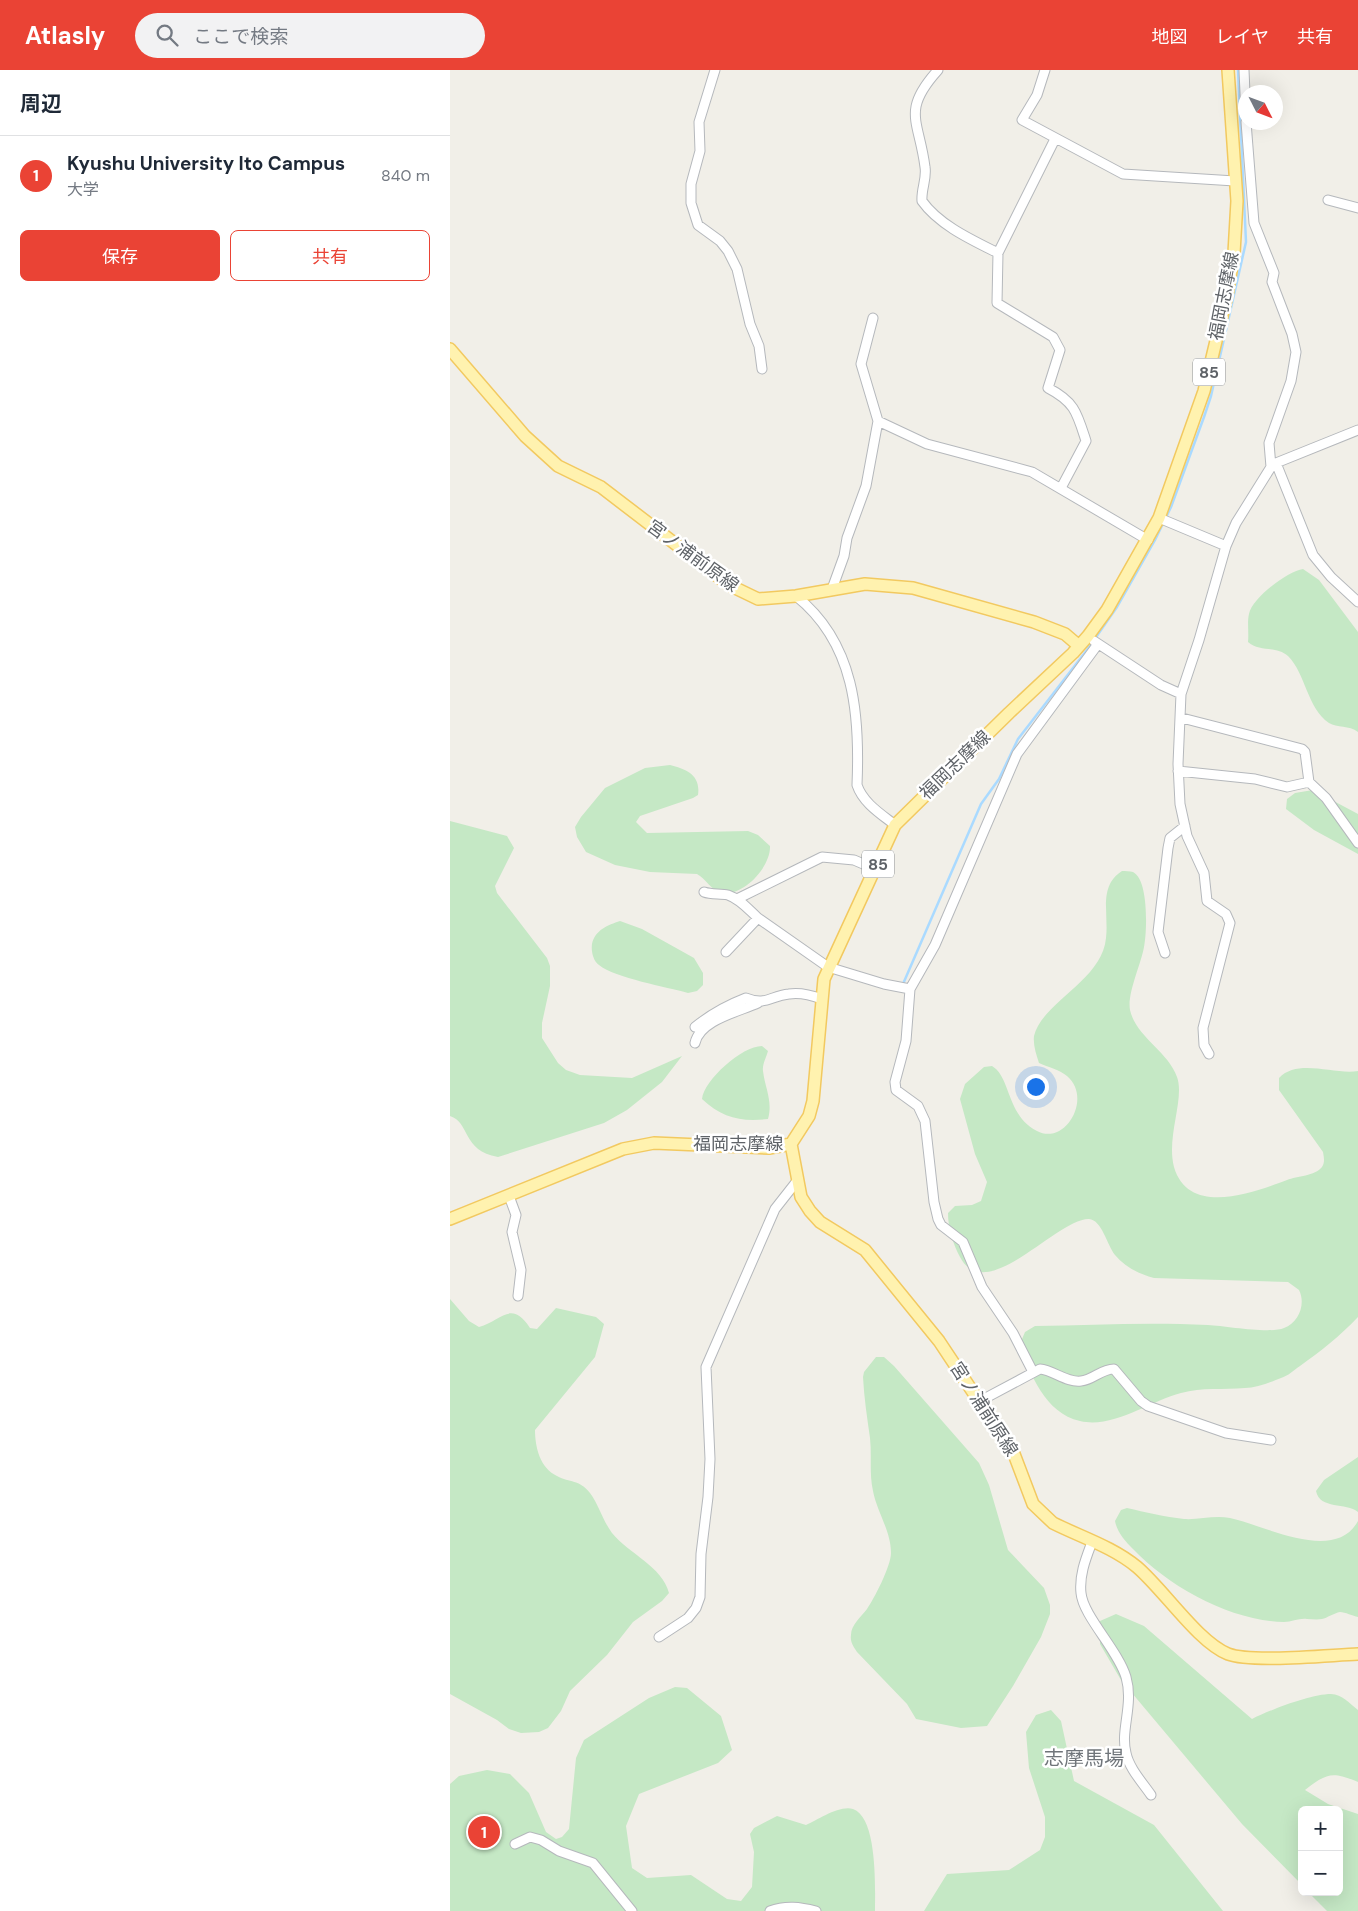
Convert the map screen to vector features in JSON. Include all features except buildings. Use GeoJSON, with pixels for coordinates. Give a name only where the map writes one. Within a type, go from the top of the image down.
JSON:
{"type":"FeatureCollection","features":[{"type":"Feature","properties":{"kind":"main road","name":"福岡志摩線"},"geometry":{"type":"LineString","coordinates":[[450,1219],[623,1149],[654,1143],[769,1148],[791,1144],[809,1116],[813,1101],[822,998],[828,968],[895,825],[1088,636],[1107,610],[1148,540],[1163,520],[1204,391],[1227,295],[1234,253],[1237,201],[1228,70]]}},
{"type":"Feature","properties":{"kind":"main road","name":"宮ノ浦前原線"},"geometry":{"type":"LineString","coordinates":[[450,349],[524,436],[558,466],[601,487],[729,585],[758,599],[796,596],[865,584],[913,588],[1042,625],[1065,634],[1079,646]]}},
{"type":"Feature","properties":{"kind":"main road","name":"宮ノ浦前原線"},"geometry":{"type":"LineString","coordinates":[[791,1144],[801,1197],[810,1211],[820,1222],[856,1243],[864,1250],[940,1341],[1014,1454],[1033,1504],[1053,1523],[1118,1554],[1138,1567],[1202,1634],[1229,1654],[1260,1658],[1358,1654]]}},
{"type":"Feature","properties":{"kind":"street"},"geometry":{"type":"LineString","coordinates":[[715,70],[699,122],[700,151],[691,184],[691,203],[698,225],[720,241],[737,269],[750,324],[759,346],[762,369]]}},
{"type":"Feature","properties":{"kind":"street"},"geometry":{"type":"LineString","coordinates":[[938,70],[923,86],[915,107],[914,121],[925,166],[926,182],[922,201],[929,210],[950,226],[998,253]]}},
{"type":"Feature","properties":{"kind":"street"},"geometry":{"type":"LineString","coordinates":[[1046,70],[1038,95],[1022,120],[1123,174],[1235,181]]}},
{"type":"Feature","properties":{"kind":"street"},"geometry":{"type":"LineString","coordinates":[[1244,70],[1245,85]]}},
{"type":"Feature","properties":{"kind":"street"},"geometry":{"type":"LineString","coordinates":[[1247,130],[1254,223],[1274,273],[1272,282],[1292,334],[1296,352],[1291,381],[1269,443],[1273,465],[1314,555],[1331,577],[1358,602]]}},
{"type":"Feature","properties":{"kind":"street"},"geometry":{"type":"LineString","coordinates":[[1055,139],[998,253],[997,304],[1053,337],[1060,350],[1048,388],[1065,397],[1077,411],[1086,441],[1061,488]]}},
{"type":"Feature","properties":{"kind":"street"},"geometry":{"type":"LineString","coordinates":[[1328,200],[1358,208]]}},
{"type":"Feature","properties":{"kind":"street"},"geometry":{"type":"LineString","coordinates":[[832,589],[844,556],[847,538],[866,486],[878,421],[860,364],[873,318]]}},
{"type":"Feature","properties":{"kind":"street"},"geometry":{"type":"LineString","coordinates":[[878,421],[927,444],[1032,472],[1148,540]]}},
{"type":"Feature","properties":{"kind":"street"},"geometry":{"type":"LineString","coordinates":[[1209,1054],[1204,1045],[1203,1028],[1230,923],[1226,914],[1207,900],[1201,863],[1185,826],[1178,771],[1182,718],[1181,694],[1199,640],[1226,546],[1236,523],[1273,465],[1358,430]]}},
{"type":"Feature","properties":{"kind":"street"},"geometry":{"type":"LineString","coordinates":[[1163,520],[1226,546]]}},
{"type":"Feature","properties":{"kind":"street"},"geometry":{"type":"LineString","coordinates":[[796,596],[811,608],[827,626],[842,659],[858,726],[857,785],[859,791],[871,805],[895,825]]}},
{"type":"Feature","properties":{"kind":"street"},"geometry":{"type":"LineString","coordinates":[[1088,636],[1161,685],[1181,694]]}},
{"type":"Feature","properties":{"kind":"street"},"geometry":{"type":"LineString","coordinates":[[1034,1372],[1012,1333],[982,1288],[963,1242],[949,1232],[938,1220],[934,1202],[925,1121],[918,1106],[896,1090],[895,1082],[906,1041],[910,989],[935,945],[1016,754],[1098,644]]}},
{"type":"Feature","properties":{"kind":"street"},"geometry":{"type":"LineString","coordinates":[[1182,718],[1298,746],[1305,752],[1309,782],[1326,798],[1358,843]]}},
{"type":"Feature","properties":{"kind":"street"},"geometry":{"type":"LineString","coordinates":[[1178,771],[1255,779],[1286,787],[1309,782]]}},
{"type":"Feature","properties":{"kind":"street"},"geometry":{"type":"LineString","coordinates":[[1165,953],[1158,932],[1168,848],[1170,838],[1185,826]]}},
{"type":"Feature","properties":{"kind":"street"},"geometry":{"type":"LineString","coordinates":[[737,899],[822,858],[854,860],[875,869]]}},
{"type":"Feature","properties":{"kind":"street"},"geometry":{"type":"LineString","coordinates":[[704,892],[728,895],[737,899],[758,918],[828,968],[884,984],[910,989]]}},
{"type":"Feature","properties":{"kind":"street"},"geometry":{"type":"LineString","coordinates":[[726,952],[758,918]]}},
{"type":"Feature","properties":{"kind":"street"},"geometry":{"type":"LineString","coordinates":[[695,1044],[701,1031],[713,1022],[758,1003],[789,994],[807,994],[822,998]]}},
{"type":"Feature","properties":{"kind":"street"},"geometry":{"type":"LineString","coordinates":[[695,1026],[711,1014],[720,1012],[742,999],[758,1003]]}},
{"type":"Feature","properties":{"kind":"street"},"geometry":{"type":"LineString","coordinates":[[659,1638],[688,1618],[696,1608],[700,1597],[701,1554],[708,1497],[710,1459],[706,1367],[775,1209],[797,1181]]}},
{"type":"Feature","properties":{"kind":"street"},"geometry":{"type":"LineString","coordinates":[[509,1196],[516,1215],[512,1232],[520,1270],[518,1296]]}},
{"type":"Feature","properties":{"kind":"street"},"geometry":{"type":"LineString","coordinates":[[980,1401],[1040,1368],[1077,1381],[1087,1379],[1103,1370],[1114,1369],[1141,1401],[1148,1406],[1226,1433],[1271,1440]]}},
{"type":"Feature","properties":{"kind":"street"},"geometry":{"type":"LineString","coordinates":[[1092,1542],[1083,1567],[1081,1596],[1118,1657],[1126,1677],[1129,1702],[1125,1751],[1133,1769],[1151,1795]]}},
{"type":"Feature","properties":{"kind":"street"},"geometry":{"type":"LineString","coordinates":[[515,1844],[530,1837],[593,1863],[601,1870],[632,1911]]}},
{"type":"Feature","properties":{"kind":"street"},"geometry":{"type":"LineString","coordinates":[[770,1911],[796,1906],[816,1911]]}},
{"type":"Feature","properties":{"kind":"green space"},"geometry":{"type":"Polygon","coordinates":[[[1303,569],[1319,580],[1358,632],[1358,732],[1351,728],[1332,725],[1322,717],[1311,700],[1294,663],[1288,656],[1279,651],[1257,647],[1248,642],[1249,614],[1257,600],[1271,586],[1296,571],[1303,569]]]}},
{"type":"Feature","properties":{"kind":"green space"},"geometry":{"type":"Polygon","coordinates":[[[670,765],[687,771],[695,778],[698,795],[640,816],[636,822],[647,833],[748,831],[758,835],[770,846],[766,863],[754,879],[738,890],[729,893],[718,892],[697,874],[650,872],[615,865],[586,852],[577,837],[575,827],[605,788],[645,768],[670,765]]]}},
{"type":"Feature","properties":{"kind":"green space"},"geometry":{"type":"Polygon","coordinates":[[[1313,790],[1358,814],[1358,854],[1314,830],[1286,809],[1287,799],[1295,793],[1313,790]]]}},
{"type":"Feature","properties":{"kind":"green space"},"geometry":{"type":"Polygon","coordinates":[[[450,821],[507,836],[514,848],[495,886],[497,893],[547,958],[550,966],[550,986],[542,1023],[542,1038],[558,1063],[566,1070],[580,1075],[632,1078],[682,1056],[662,1082],[627,1110],[604,1123],[498,1157],[486,1154],[478,1149],[472,1143],[461,1124],[450,1116],[450,821]]]}},
{"type":"Feature","properties":{"kind":"green space"},"geometry":{"type":"Polygon","coordinates":[[[1122,871],[1133,872],[1138,877],[1142,885],[1146,907],[1144,947],[1130,996],[1130,1010],[1133,1020],[1167,1059],[1177,1077],[1179,1096],[1172,1155],[1174,1167],[1182,1183],[1193,1192],[1208,1197],[1224,1197],[1241,1195],[1319,1170],[1324,1163],[1323,1152],[1279,1090],[1279,1078],[1287,1072],[1306,1068],[1348,1072],[1358,1071],[1358,1317],[1323,1349],[1284,1377],[1249,1388],[1189,1391],[1169,1397],[1118,1418],[1093,1422],[1080,1421],[1068,1417],[1048,1401],[1034,1379],[1020,1344],[1025,1332],[1035,1326],[1143,1324],[1186,1324],[1277,1330],[1294,1322],[1300,1312],[1302,1301],[1299,1290],[1288,1282],[1154,1278],[1143,1274],[1133,1270],[1115,1255],[1101,1228],[1094,1220],[1089,1219],[1075,1222],[1004,1267],[987,1272],[972,1270],[960,1257],[955,1247],[948,1213],[955,1206],[972,1205],[981,1201],[987,1182],[975,1154],[960,1099],[965,1084],[984,1067],[992,1066],[1003,1079],[1014,1106],[1027,1124],[1037,1131],[1047,1134],[1057,1132],[1066,1126],[1076,1107],[1077,1096],[1074,1085],[1064,1074],[1039,1063],[1034,1046],[1034,1036],[1039,1024],[1048,1012],[1084,979],[1102,953],[1107,929],[1107,892],[1115,877],[1122,871]]]}},
{"type":"Feature","properties":{"kind":"green space"},"geometry":{"type":"Polygon","coordinates":[[[620,921],[642,929],[694,958],[703,973],[703,985],[697,991],[688,993],[629,978],[599,965],[592,953],[594,939],[603,929],[620,921]]]}},
{"type":"Feature","properties":{"kind":"green space"},"geometry":{"type":"Polygon","coordinates":[[[762,1046],[768,1051],[763,1069],[770,1106],[768,1119],[749,1120],[732,1117],[717,1111],[702,1099],[709,1083],[725,1065],[744,1052],[754,1047],[762,1046]]]}},
{"type":"Feature","properties":{"kind":"green space"},"geometry":{"type":"Polygon","coordinates":[[[450,1299],[469,1321],[479,1327],[511,1313],[523,1319],[530,1328],[537,1329],[556,1308],[596,1317],[604,1324],[595,1357],[535,1430],[537,1450],[546,1468],[562,1478],[582,1485],[590,1493],[612,1533],[660,1575],[669,1593],[662,1601],[633,1622],[607,1655],[570,1691],[561,1711],[548,1728],[539,1732],[521,1733],[509,1729],[497,1720],[450,1694],[450,1299]]]}},
{"type":"Feature","properties":{"kind":"green space"},"geometry":{"type":"Polygon","coordinates":[[[876,1357],[884,1357],[894,1366],[979,1463],[989,1485],[1008,1550],[1044,1588],[1050,1605],[1050,1614],[1041,1637],[987,1726],[961,1728],[916,1719],[907,1704],[857,1652],[851,1642],[851,1631],[878,1590],[891,1553],[889,1537],[875,1499],[872,1484],[870,1438],[863,1385],[864,1372],[876,1357]]]}},
{"type":"Feature","properties":{"kind":"green space"},"geometry":{"type":"Polygon","coordinates":[[[1358,1457],[1358,1512],[1347,1507],[1328,1503],[1318,1497],[1316,1491],[1324,1480],[1358,1457]]]}},
{"type":"Feature","properties":{"kind":"green space"},"geometry":{"type":"Polygon","coordinates":[[[1127,1508],[1184,1519],[1230,1518],[1279,1533],[1316,1541],[1333,1540],[1347,1534],[1358,1521],[1358,1617],[1340,1612],[1320,1619],[1301,1619],[1284,1622],[1264,1620],[1243,1616],[1202,1599],[1164,1576],[1124,1540],[1115,1521],[1121,1510],[1127,1508]]]}},
{"type":"Feature","properties":{"kind":"green space"},"geometry":{"type":"Polygon","coordinates":[[[1116,1614],[1144,1626],[1252,1719],[1291,1703],[1331,1694],[1346,1700],[1358,1710],[1358,1782],[1336,1775],[1325,1777],[1305,1790],[1334,1806],[1298,1806],[1298,1881],[1242,1824],[1121,1680],[1100,1644],[1100,1621],[1116,1614]]]}},
{"type":"Feature","properties":{"kind":"green space"},"geometry":{"type":"Polygon","coordinates":[[[675,1687],[687,1688],[721,1716],[732,1750],[718,1763],[639,1794],[626,1826],[632,1868],[647,1878],[691,1875],[727,1899],[741,1901],[752,1887],[754,1852],[750,1834],[754,1828],[777,1816],[806,1825],[835,1811],[847,1808],[853,1809],[861,1815],[871,1839],[875,1871],[875,1911],[450,1911],[450,1784],[459,1776],[487,1770],[510,1774],[529,1793],[546,1832],[556,1839],[562,1837],[569,1829],[576,1758],[584,1740],[649,1698],[675,1687]]]}},
{"type":"Feature","properties":{"kind":"green space"},"geometry":{"type":"Polygon","coordinates":[[[1051,1710],[1061,1721],[1074,1781],[1154,1825],[1223,1911],[924,1911],[947,1874],[1009,1870],[1040,1850],[1045,1837],[1045,1817],[1029,1768],[1026,1732],[1036,1715],[1051,1710]]]}},
{"type":"Feature","properties":{"kind":"green space"},"geometry":{"type":"Polygon","coordinates":[[[1343,1809],[1358,1814],[1358,1911],[1327,1911],[1312,1896],[1343,1896],[1343,1809]]]}},
{"type":"Feature","properties":{"kind":"waterway"},"geometry":{"type":"LineString","coordinates":[[903,984],[981,804],[999,779],[1018,739],[1087,650],[1117,607],[1155,540],[1171,507],[1204,417],[1211,396],[1246,242],[1238,70]]}},
{"type":"Feature","properties":{"kind":"place","name":"Kyushu University Ito Campus"},"geometry":{"type":"Point","coordinates":[484,1832]}},
{"type":"Feature","properties":{"kind":"district","name":"志摩馬場"},"geometry":{"type":"Point","coordinates":[1084,1758]}}]}
